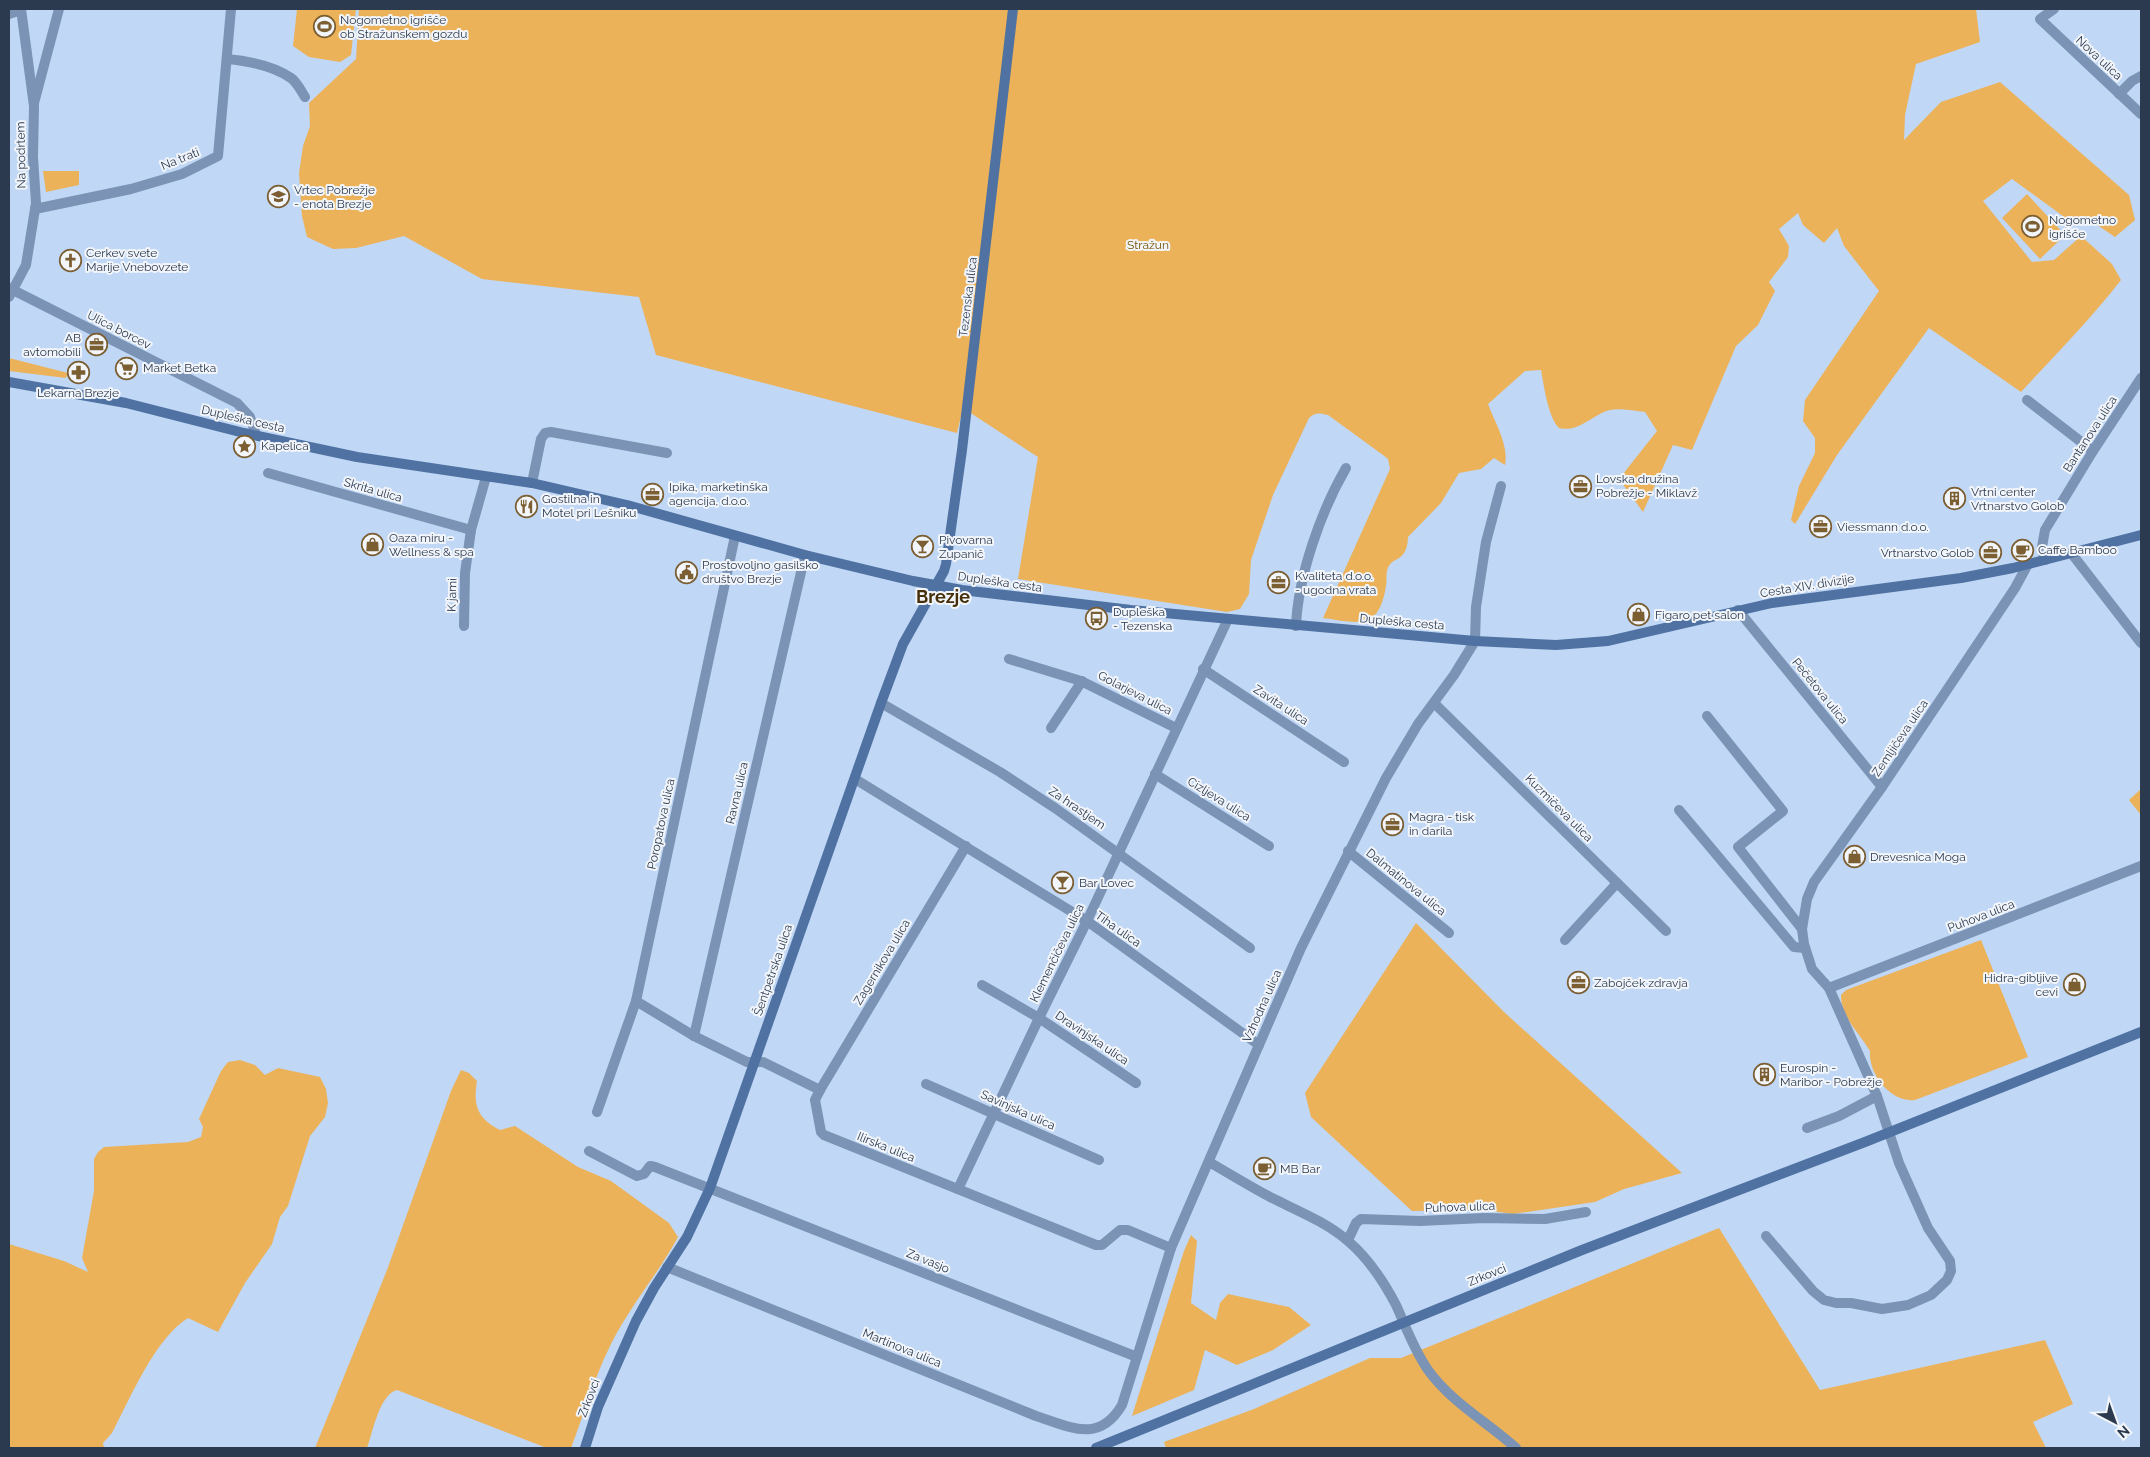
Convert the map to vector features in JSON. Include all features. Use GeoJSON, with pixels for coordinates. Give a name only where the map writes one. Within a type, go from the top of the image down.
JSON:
{"type":"FeatureCollection","features":[{"type":"Feature","properties":{"kind":"street"},"geometry":{"type":"LineString","coordinates":[[9,14],[21,9]]}},
{"type":"Feature","properties":{"kind":"street","name":"Na podrtem"},"geometry":{"type":"LineString","coordinates":[[10,291],[26,265],[35,209],[34,106],[21,9]]}},
{"type":"Feature","properties":{"kind":"street"},"geometry":{"type":"LineString","coordinates":[[34,106],[59,9]]}},
{"type":"Feature","properties":{"kind":"street","name":"Na trati"},"geometry":{"type":"LineString","coordinates":[[35,209],[131,190],[182,174],[218,156],[231,9]]}},
{"type":"Feature","properties":{"kind":"street","name":"Tezenska ulica"},"geometry":{"type":"LineString","coordinates":[[936,585],[946,564],[962,450],[1013,9]]}},
{"type":"Feature","properties":{"kind":"street","name":"Nova ulica"},"geometry":{"type":"LineString","coordinates":[[2054,9],[2040,20],[2141,114]]}},
{"type":"Feature","properties":{"kind":"street"},"geometry":{"type":"LineString","coordinates":[[227,59],[249,61],[274,70],[292,79],[305,97]]}},
{"type":"Feature","properties":{"kind":"street"},"geometry":{"type":"LineString","coordinates":[[2119,94],[2141,76]]}},
{"type":"Feature","properties":{"kind":"street","name":"Ulica borcev"},"geometry":{"type":"LineString","coordinates":[[10,291],[75,321],[237,403],[250,417],[256,435]]}},
{"type":"Feature","properties":{"kind":"street","name":"Bantanova ulica"},"geometry":{"type":"LineString","coordinates":[[2045,560],[2042,547],[2045,530],[2141,378]]}},
{"type":"Feature","properties":{"kind":"street","name":"Dupleška cesta"},"geometry":{"type":"LineString","coordinates":[[9,382],[126,403],[256,435],[357,457],[532,483],[627,504],[735,536],[913,582],[1065,603],[1296,626],[1475,641]]}},
{"type":"Feature","properties":{"kind":"street"},"geometry":{"type":"LineString","coordinates":[[2027,400],[2093,452]]}},
{"type":"Feature","properties":{"kind":"street"},"geometry":{"type":"LineString","coordinates":[[532,483],[541,439],[545,434],[551,432],[667,453]]}},
{"type":"Feature","properties":{"kind":"street"},"geometry":{"type":"LineString","coordinates":[[1296,626],[1302,581],[1310,552],[1335,486],[1346,468]]}},
{"type":"Feature","properties":{"kind":"street","name":"Skrita ulica"},"geometry":{"type":"LineString","coordinates":[[268,473],[470,530]]}},
{"type":"Feature","properties":{"kind":"street","name":"K jami"},"geometry":{"type":"LineString","coordinates":[[464,626],[465,573],[470,530],[486,477]]}},
{"type":"Feature","properties":{"kind":"street"},"geometry":{"type":"LineString","coordinates":[[1475,641],[1476,607],[1486,542],[1501,486]]}},
{"type":"Feature","properties":{"kind":"street","name":"Cesta XIV. divizije"},"geometry":{"type":"LineString","coordinates":[[1475,641],[1556,645],[1593,643],[1653,632],[1738,610],[1818,596],[1961,578],[2072,554],[2141,534]]}},
{"type":"Feature","properties":{"kind":"street","name":"Poropatova ulica"},"geometry":{"type":"LineString","coordinates":[[597,1112],[636,1001],[735,536]]}},
{"type":"Feature","properties":{"kind":"street"},"geometry":{"type":"LineString","coordinates":[[2072,554],[2141,643]]}},
{"type":"Feature","properties":{"kind":"street","name":"Ravna ulica"},"geometry":{"type":"LineString","coordinates":[[694,1036],[805,555]]}},
{"type":"Feature","properties":{"kind":"street","name":"Zemljičeva ulica"},"geometry":{"type":"LineString","coordinates":[[1766,1236],[1796,1273],[1824,1300],[1866,1307],[1894,1308],[1924,1299],[1939,1289],[1947,1280],[1951,1271],[1950,1261],[1928,1228],[1894,1149],[1877,1096],[1829,988],[1812,969],[1805,948],[1802,929],[1807,899],[1814,882],[1882,787],[2015,588],[2028,564]]}},
{"type":"Feature","properties":{"kind":"street","name":"Šentpetrska ulica"},"geometry":{"type":"LineString","coordinates":[[619,1358],[654,1288],[687,1237],[710,1188],[903,644],[936,585]]}},
{"type":"Feature","properties":{"kind":"street","name":"Pečetova ulica"},"geometry":{"type":"LineString","coordinates":[[1738,610],[1882,787]]}},
{"type":"Feature","properties":{"kind":"street","name":"Klemenčičeva ulica"},"geometry":{"type":"LineString","coordinates":[[958,1189],[1087,922],[1203,669],[1228,619]]}},
{"type":"Feature","properties":{"kind":"street","name":"Vzhodna ulica"},"geometry":{"type":"LineString","coordinates":[[1122,1405],[1171,1248],[1301,948],[1348,851],[1400,754],[1418,724],[1475,641]]}},
{"type":"Feature","properties":{"kind":"street","name":"Golarjeva ulica"},"geometry":{"type":"LineString","coordinates":[[1009,659],[1082,681],[1176,728]]}},
{"type":"Feature","properties":{"kind":"street","name":"Zavita ulica"},"geometry":{"type":"LineString","coordinates":[[1203,669],[1344,762]]}},
{"type":"Feature","properties":{"kind":"street","name":"Golarjeva ulica"},"geometry":{"type":"LineString","coordinates":[[1051,728],[1082,681]]}},
{"type":"Feature","properties":{"kind":"street","name":"Za hrastjem"},"geometry":{"type":"LineString","coordinates":[[881,703],[1000,772],[1119,852],[1250,948]]}},
{"type":"Feature","properties":{"kind":"street","name":"Kuzmičeva ulica"},"geometry":{"type":"LineString","coordinates":[[1434,703],[1666,931]]}},
{"type":"Feature","properties":{"kind":"street","name":"Zemljičeva ulica"},"geometry":{"type":"LineString","coordinates":[[1706,716],[1783,811],[1738,847],[1802,929]]}},
{"type":"Feature","properties":{"kind":"street","name":"Cizljeva ulica"},"geometry":{"type":"LineString","coordinates":[[1155,774],[1269,846]]}},
{"type":"Feature","properties":{"kind":"street","name":"Tiha ulica"},"geometry":{"type":"LineString","coordinates":[[855,779],[1087,922],[1259,1045]]}},
{"type":"Feature","properties":{"kind":"street"},"geometry":{"type":"LineString","coordinates":[[1679,810],[1794,947],[1805,948]]}},
{"type":"Feature","properties":{"kind":"street","name":"Zagernikova ulica"},"geometry":{"type":"LineString","coordinates":[[820,1090],[966,846]]}},
{"type":"Feature","properties":{"kind":"street","name":"Dalmatinova ulica"},"geometry":{"type":"LineString","coordinates":[[1348,851],[1449,933]]}},
{"type":"Feature","properties":{"kind":"street","name":"Puhova ulica"},"geometry":{"type":"LineString","coordinates":[[1829,988],[2141,866]]}},
{"type":"Feature","properties":{"kind":"street"},"geometry":{"type":"LineString","coordinates":[[1565,940],[1617,883]]}},
{"type":"Feature","properties":{"kind":"street","name":"Dravinjska ulica"},"geometry":{"type":"LineString","coordinates":[[982,985],[1039,1018],[1136,1083]]}},
{"type":"Feature","properties":{"kind":"street"},"geometry":{"type":"LineString","coordinates":[[636,1001],[694,1036],[747,1062],[763,1062],[820,1090]]}},
{"type":"Feature","properties":{"kind":"street"},"geometry":{"type":"LineString","coordinates":[[1890,1132],[2141,1032]]}},
{"type":"Feature","properties":{"kind":"street","name":"Savinjska ulica"},"geometry":{"type":"LineString","coordinates":[[926,1084],[1099,1160]]}},
{"type":"Feature","properties":{"kind":"street","name":"Ilirska ulica"},"geometry":{"type":"LineString","coordinates":[[820,1090],[815,1100],[819,1124],[824,1135],[1096,1245],[1102,1245],[1120,1230],[1128,1230],[1171,1248]]}},
{"type":"Feature","properties":{"kind":"street"},"geometry":{"type":"LineString","coordinates":[[1807,1128],[1839,1116],[1877,1096]]}},
{"type":"Feature","properties":{"kind":"street","name":"Zrkovci"},"geometry":{"type":"LineString","coordinates":[[1096,1448],[1582,1250],[1890,1132]]}},
{"type":"Feature","properties":{"kind":"street","name":"Za vasjo"},"geometry":{"type":"LineString","coordinates":[[589,1151],[637,1176],[644,1174],[650,1166],[710,1188],[1137,1357]]}},
{"type":"Feature","properties":{"kind":"street"},"geometry":{"type":"LineString","coordinates":[[1209,1162],[1302,1212],[1348,1240],[1373,1268],[1396,1305],[1428,1371],[1460,1403],[1516,1448]]}},
{"type":"Feature","properties":{"kind":"street","name":"Puhova ulica"},"geometry":{"type":"LineString","coordinates":[[1348,1240],[1356,1222],[1362,1219],[1545,1218],[1586,1212]]}},
{"type":"Feature","properties":{"kind":"street","name":"Martinova ulica"},"geometry":{"type":"LineString","coordinates":[[668,1267],[1036,1416],[1069,1427],[1083,1431],[1100,1427],[1114,1418],[1122,1405]]}},
{"type":"Feature","properties":{"kind":"street","name":"Zrkovci"},"geometry":{"type":"LineString","coordinates":[[585,1448],[598,1407],[619,1358]]}},
{"type":"Feature","properties":{"kind":"green space","name":"Nogometno igrišče ob Stražunskem gozdu"},"geometry":{"type":"Polygon","coordinates":[[[297,9],[356,9],[351,55],[340,62],[309,57],[293,46],[297,9]]]}},
{"type":"Feature","properties":{"kind":"green space","name":"Stražun"},"geometry":{"type":"Polygon","coordinates":[[[359,9],[1976,9],[1980,42],[1916,64],[1905,115],[1904,140],[1941,102],[2000,82],[2129,195],[2135,220],[2115,237],[2084,216],[2067,219],[2012,179],[1983,201],[2032,262],[2054,260],[2081,236],[2112,264],[2121,280],[2085,323],[2021,392],[1929,328],[1837,455],[1795,524],[1791,520],[1799,486],[1815,453],[1815,438],[1803,421],[1805,400],[1879,291],[1844,246],[1837,228],[1824,243],[1803,225],[1798,213],[1779,229],[1789,246],[1788,257],[1769,282],[1775,291],[1758,325],[1736,346],[1692,450],[1673,445],[1643,512],[1619,479],[1657,431],[1645,412],[1623,409],[1610,410],[1579,426],[1566,429],[1559,428],[1549,409],[1541,370],[1525,371],[1488,404],[1501,434],[1506,457],[1505,465],[1494,458],[1481,469],[1459,473],[1441,503],[1408,537],[1407,546],[1402,556],[1389,566],[1383,600],[1378,611],[1372,617],[1365,621],[1356,622],[1323,618],[1390,469],[1388,459],[1328,415],[1320,413],[1313,415],[1309,418],[1273,495],[1251,560],[1249,594],[1240,609],[1227,612],[1018,579],[1038,457],[963,408],[957,433],[656,355],[639,297],[482,279],[404,236],[356,248],[333,249],[307,237],[302,216],[299,173],[303,146],[310,126],[309,103],[356,59],[359,9]]]}},
{"type":"Feature","properties":{"kind":"green space"},"geometry":{"type":"Polygon","coordinates":[[[43,171],[79,171],[79,185],[46,192],[43,171]]]}},
{"type":"Feature","properties":{"kind":"green space","name":"Nogometno igrišče"},"geometry":{"type":"Polygon","coordinates":[[[2027,194],[2065,235],[2040,259],[2002,218],[2027,194]]]}},
{"type":"Feature","properties":{"kind":"green space"},"geometry":{"type":"Polygon","coordinates":[[[9,358],[68,373],[66,378],[9,371],[9,358]]]}},
{"type":"Feature","properties":{"kind":"green space"},"geometry":{"type":"Polygon","coordinates":[[[2141,789],[2141,815],[2129,800],[2141,789]]]}},
{"type":"Feature","properties":{"kind":"green space"},"geometry":{"type":"Polygon","coordinates":[[[1416,923],[1504,1012],[1682,1173],[1624,1189],[1595,1202],[1513,1214],[1484,1210],[1412,1211],[1311,1117],[1305,1093],[1416,923]]]}},
{"type":"Feature","properties":{"kind":"green space"},"geometry":{"type":"Polygon","coordinates":[[[1981,940],[2028,1057],[1915,1100],[1906,1100],[1898,1097],[1890,1092],[1877,1077],[1870,1060],[1870,1051],[1847,1018],[1841,995],[1846,990],[1981,940]]]}},
{"type":"Feature","properties":{"kind":"green space"},"geometry":{"type":"Polygon","coordinates":[[[240,1060],[255,1065],[265,1075],[278,1068],[320,1077],[326,1089],[328,1103],[325,1117],[310,1136],[288,1206],[280,1217],[272,1244],[245,1283],[218,1332],[188,1318],[176,1327],[165,1340],[144,1370],[112,1433],[103,1443],[104,1448],[9,1448],[9,1244],[64,1261],[88,1272],[82,1258],[94,1191],[94,1159],[98,1152],[104,1147],[188,1142],[201,1137],[203,1127],[199,1119],[221,1071],[228,1062],[240,1060]]]}},
{"type":"Feature","properties":{"kind":"green space"},"geometry":{"type":"Polygon","coordinates":[[[461,1070],[469,1073],[477,1081],[476,1104],[486,1121],[500,1130],[515,1126],[578,1167],[611,1181],[669,1223],[678,1237],[611,1344],[594,1383],[571,1448],[547,1448],[397,1390],[391,1393],[381,1406],[367,1448],[315,1448],[387,1270],[451,1091],[461,1070]]]}},
{"type":"Feature","properties":{"kind":"green space"},"geometry":{"type":"Polygon","coordinates":[[[1719,1228],[1820,1390],[2045,1340],[2073,1404],[2033,1422],[2046,1448],[1166,1448],[1164,1442],[1254,1409],[1370,1358],[1401,1358],[1719,1228]]]}},
{"type":"Feature","properties":{"kind":"green space"},"geometry":{"type":"Polygon","coordinates":[[[1191,1235],[1197,1241],[1191,1303],[1216,1320],[1220,1303],[1228,1294],[1289,1307],[1311,1325],[1273,1350],[1237,1365],[1205,1350],[1194,1390],[1132,1416],[1184,1251],[1191,1235]]]}},
{"type":"Feature","properties":{"kind":"place","name":"Nogometno igrišče ob Stražunskem gozdu"},"geometry":{"type":"Point","coordinates":[324,27]}},
{"type":"Feature","properties":{"kind":"place","name":"Vrtec Pobrežje - enota Brezje"},"geometry":{"type":"Point","coordinates":[278,197]}},
{"type":"Feature","properties":{"kind":"place","name":"Nogometno igrišče"},"geometry":{"type":"Point","coordinates":[2033,227]}},
{"type":"Feature","properties":{"kind":"place","name":"Cerkev svete Marije Vnebovzete"},"geometry":{"type":"Point","coordinates":[70,260]}},
{"type":"Feature","properties":{"kind":"place","name":"AB avtomobili"},"geometry":{"type":"Point","coordinates":[97,345]}},
{"type":"Feature","properties":{"kind":"place","name":"Market Betka"},"geometry":{"type":"Point","coordinates":[127,368]}},
{"type":"Feature","properties":{"kind":"place","name":"Lekarna Brezje"},"geometry":{"type":"Point","coordinates":[78,372]}},
{"type":"Feature","properties":{"kind":"place","name":"Kapelica"},"geometry":{"type":"Point","coordinates":[245,446]}},
{"type":"Feature","properties":{"kind":"place","name":"Lovska družina Pobrežje - Miklavž"},"geometry":{"type":"Point","coordinates":[1580,486]}},
{"type":"Feature","properties":{"kind":"place","name":"Ipika, marketinška agencija, d.o.o."},"geometry":{"type":"Point","coordinates":[653,494]}},
{"type":"Feature","properties":{"kind":"place","name":"Vrtni center Vrtnarstvo Golob"},"geometry":{"type":"Point","coordinates":[1955,499]}},
{"type":"Feature","properties":{"kind":"place","name":"Gostilna in Motel pri Lešniku"},"geometry":{"type":"Point","coordinates":[526,506]}},
{"type":"Feature","properties":{"kind":"place","name":"Viessmann d.o.o."},"geometry":{"type":"Point","coordinates":[1821,527]}},
{"type":"Feature","properties":{"kind":"place","name":"Oaza miru - Wellness & spa"},"geometry":{"type":"Point","coordinates":[373,545]}},
{"type":"Feature","properties":{"kind":"place","name":"Pivovarna Zupanič"},"geometry":{"type":"Point","coordinates":[923,547]}},
{"type":"Feature","properties":{"kind":"place","name":"Caffe Bamboo"},"geometry":{"type":"Point","coordinates":[2022,550]}},
{"type":"Feature","properties":{"kind":"place","name":"Vrtnarstvo Golob"},"geometry":{"type":"Point","coordinates":[1990,553]}},
{"type":"Feature","properties":{"kind":"place","name":"Prostovoljno gasilsko društvo Brezje"},"geometry":{"type":"Point","coordinates":[686,572]}},
{"type":"Feature","properties":{"kind":"place","name":"Kvaliteta d.o.o. - ugodna vrata"},"geometry":{"type":"Point","coordinates":[1279,583]}},
{"type":"Feature","properties":{"kind":"place","name":"Figaro pet salon"},"geometry":{"type":"Point","coordinates":[1639,615]}},
{"type":"Feature","properties":{"kind":"place","name":"Dupleška - Tezenska"},"geometry":{"type":"Point","coordinates":[1097,619]}},
{"type":"Feature","properties":{"kind":"place","name":"Magra - tisk in darila"},"geometry":{"type":"Point","coordinates":[1393,824]}},
{"type":"Feature","properties":{"kind":"place","name":"Drevesnica Moga"},"geometry":{"type":"Point","coordinates":[1854,857]}},
{"type":"Feature","properties":{"kind":"place","name":"Bar Lovec"},"geometry":{"type":"Point","coordinates":[1063,883]}},
{"type":"Feature","properties":{"kind":"place","name":"Zabojček zdravja"},"geometry":{"type":"Point","coordinates":[1578,983]}},
{"type":"Feature","properties":{"kind":"place","name":"Hidra-gibljive cevi"},"geometry":{"type":"Point","coordinates":[2074,985]}},
{"type":"Feature","properties":{"kind":"place","name":"Eurospin - Maribor - Pobrežje"},"geometry":{"type":"Point","coordinates":[1764,1075]}},
{"type":"Feature","properties":{"kind":"place","name":"MB Bar"},"geometry":{"type":"Point","coordinates":[1264,1169]}},
{"type":"Feature","properties":{"kind":"district","name":"Brezje"},"geometry":{"type":"Point","coordinates":[943,597]}}]}
